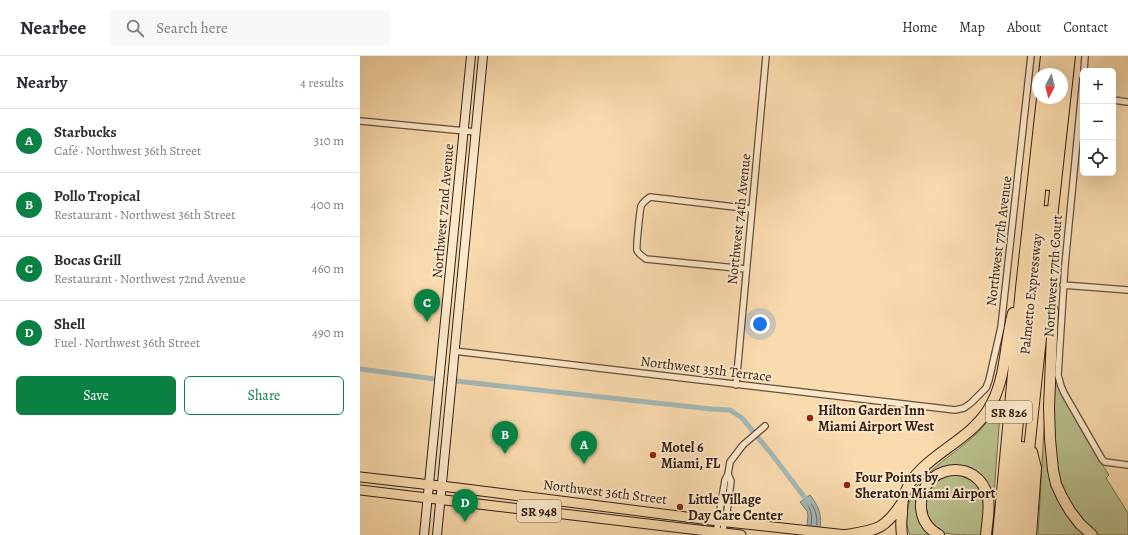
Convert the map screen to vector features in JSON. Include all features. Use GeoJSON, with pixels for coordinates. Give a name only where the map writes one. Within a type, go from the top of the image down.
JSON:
{"type":"FeatureCollection","features":[{"type":"Feature","properties":{"kind":"highway"},"geometry":{"type":"LineString","coordinates":[[1045,68],[1046,56]]}},
{"type":"Feature","properties":{"kind":"highway"},"geometry":{"type":"LineString","coordinates":[[1052,68],[1053,56]]}},
{"type":"Feature","properties":{"kind":"highway"},"geometry":{"type":"LineString","coordinates":[[1060,68],[1061,56]]}},
{"type":"Feature","properties":{"kind":"highway","name":"Palmetto Expressway"},"geometry":{"type":"LineString","coordinates":[[1021,535],[1053,209],[1070,56]]}},
{"type":"Feature","properties":{"kind":"highway","name":"Palmetto Expressway"},"geometry":{"type":"LineString","coordinates":[[998,535],[1021,288],[1041,104]]}},
{"type":"Feature","properties":{"kind":"highway"},"geometry":{"type":"LineString","coordinates":[[1007,535],[1048,104]]}},
{"type":"Feature","properties":{"kind":"highway"},"geometry":{"type":"LineString","coordinates":[[1014,535],[1056,104]]}},
{"type":"Feature","properties":{"kind":"highway"},"geometry":{"type":"LineString","coordinates":[[847,535],[868,531],[881,526],[890,520],[902,503],[913,478],[922,468],[976,425],[988,410],[999,385],[1012,318],[1021,288]]}},
{"type":"Feature","properties":{"kind":"highway"},"geometry":{"type":"LineString","coordinates":[[1046,292],[1053,311],[1049,407],[1050,444],[1053,470],[1056,484],[1070,511],[1080,524],[1092,535]]}},
{"type":"Feature","properties":{"kind":"highway"},"geometry":{"type":"LineString","coordinates":[[1030,441],[1036,468],[1032,535]]}},
{"type":"Feature","properties":{"kind":"highway"},"geometry":{"type":"LineString","coordinates":[[938,535],[932,531],[923,520],[921,503],[922,494],[925,486],[930,480],[937,474],[950,470],[959,470],[974,476],[985,488],[989,509],[986,535]]}},
{"type":"Feature","properties":{"kind":"highway"},"geometry":{"type":"LineString","coordinates":[[902,503],[902,535]]}},
{"type":"Feature","properties":{"kind":"main road","name":"Northwest 72nd Avenue"},"geometry":{"type":"LineString","coordinates":[[424,535],[471,56]]}},
{"type":"Feature","properties":{"kind":"main road","name":"Northwest 72nd Avenue"},"geometry":{"type":"LineString","coordinates":[[437,535],[483,56]]}},
{"type":"Feature","properties":{"kind":"main road"},"geometry":{"type":"LineString","coordinates":[[466,108],[470,104],[479,101]]}},
{"type":"Feature","properties":{"kind":"main road"},"geometry":{"type":"LineString","coordinates":[[454,235],[465,236]]}},
{"type":"Feature","properties":{"kind":"main road","name":"Northwest 36th Street"},"geometry":{"type":"LineString","coordinates":[[360,477],[847,535]]}},
{"type":"Feature","properties":{"kind":"main road","name":"Northwest 36th Street"},"geometry":{"type":"LineString","coordinates":[[360,490],[650,524],[719,534],[741,535]]}},
{"type":"Feature","properties":{"kind":"main road"},"geometry":{"type":"LineString","coordinates":[[650,524],[651,512]]}},
{"type":"Feature","properties":{"kind":"street","name":"Northwest 74th Avenue"},"geometry":{"type":"LineString","coordinates":[[736,385],[766,56]]}},
{"type":"Feature","properties":{"kind":"street","name":"Northwest 77th Avenue"},"geometry":{"type":"LineString","coordinates":[[955,410],[964,408],[986,388],[1001,327],[1031,56]]}},
{"type":"Feature","properties":{"kind":"street"},"geometry":{"type":"LineString","coordinates":[[1084,68],[1085,56]]}},
{"type":"Feature","properties":{"kind":"street"},"geometry":{"type":"LineString","coordinates":[[1116,100],[1128,102]]}},
{"type":"Feature","properties":{"kind":"street","name":"Northwest 77th Court"},"geometry":{"type":"LineString","coordinates":[[1081,104],[1063,285],[1059,378],[1064,393],[1097,452],[1105,462],[1128,465]]}},
{"type":"Feature","properties":{"kind":"street"},"geometry":{"type":"LineString","coordinates":[[360,121],[476,132]]}},
{"type":"Feature","properties":{"kind":"street"},"geometry":{"type":"LineString","coordinates":[[746,269],[646,258],[640,256],[637,250],[641,207],[645,200],[650,197],[752,209]]}},
{"type":"Feature","properties":{"kind":"street"},"geometry":{"type":"LineString","coordinates":[[1063,285],[1128,290]]}},
{"type":"Feature","properties":{"kind":"street","name":"Northwest 35th Terrace"},"geometry":{"type":"LineString","coordinates":[[454,351],[955,410]]}},
{"type":"Feature","properties":{"kind":"street"},"geometry":{"type":"LineString","coordinates":[[719,534],[725,480],[728,474],[730,462],[743,445],[763,428]]}},
{"type":"Feature","properties":{"kind":"green space"},"geometry":{"type":"Polygon","coordinates":[[[1054,376],[1080,427],[1109,475],[1106,478],[1128,513],[1128,535],[1100,535],[1089,528],[1074,510],[1061,486],[1054,455],[1054,376]]]}},
{"type":"Feature","properties":{"kind":"green space"},"geometry":{"type":"Polygon","coordinates":[[[999,400],[1001,400],[993,507],[992,499],[961,467],[919,489],[916,504],[917,514],[922,524],[931,535],[910,535],[907,525],[907,515],[912,495],[919,483],[983,427],[999,400]]]}},
{"type":"Feature","properties":{"kind":"green space"},"geometry":{"type":"Polygon","coordinates":[[[1045,411],[1046,442],[1050,481],[1068,514],[1087,535],[1038,535],[1045,411]]]}},
{"type":"Feature","properties":{"kind":"green space"},"geometry":{"type":"Polygon","coordinates":[[[955,474],[974,483],[980,490],[984,505],[983,535],[940,532],[928,521],[925,512],[925,501],[930,486],[940,477],[955,474]]]}},
{"type":"Feature","properties":{"kind":"water"},"geometry":{"type":"Polygon","coordinates":[[[810,495],[817,505],[820,514],[820,535],[806,535],[808,515],[807,511],[800,502],[810,495]]]}},
{"type":"Feature","properties":{"kind":"waterway"},"geometry":{"type":"LineString","coordinates":[[360,369],[435,379]]}},
{"type":"Feature","properties":{"kind":"waterway"},"geometry":{"type":"LineString","coordinates":[[456,381],[730,410],[742,418],[809,503]]}},
{"type":"Feature","properties":{"kind":"place","name":"Bocas Grill"},"geometry":{"type":"Point","coordinates":[427,322]}},
{"type":"Feature","properties":{"kind":"place","name":"Hilton Garden Inn Miami Airport West"},"geometry":{"type":"Point","coordinates":[810,418]}},
{"type":"Feature","properties":{"kind":"place","name":"Pollo Tropical"},"geometry":{"type":"Point","coordinates":[505,454]}},
{"type":"Feature","properties":{"kind":"place","name":"Motel 6 Miami, FL"},"geometry":{"type":"Point","coordinates":[653,455]}},
{"type":"Feature","properties":{"kind":"place","name":"Starbucks"},"geometry":{"type":"Point","coordinates":[584,464]}},
{"type":"Feature","properties":{"kind":"place","name":"Four Points by Sheraton Miami Airport"},"geometry":{"type":"Point","coordinates":[847,485]}},
{"type":"Feature","properties":{"kind":"place","name":"Little Village Day Care Center"},"geometry":{"type":"Point","coordinates":[680,507]}},
{"type":"Feature","properties":{"kind":"place","name":"Shell"},"geometry":{"type":"Point","coordinates":[465,522]}}]}
